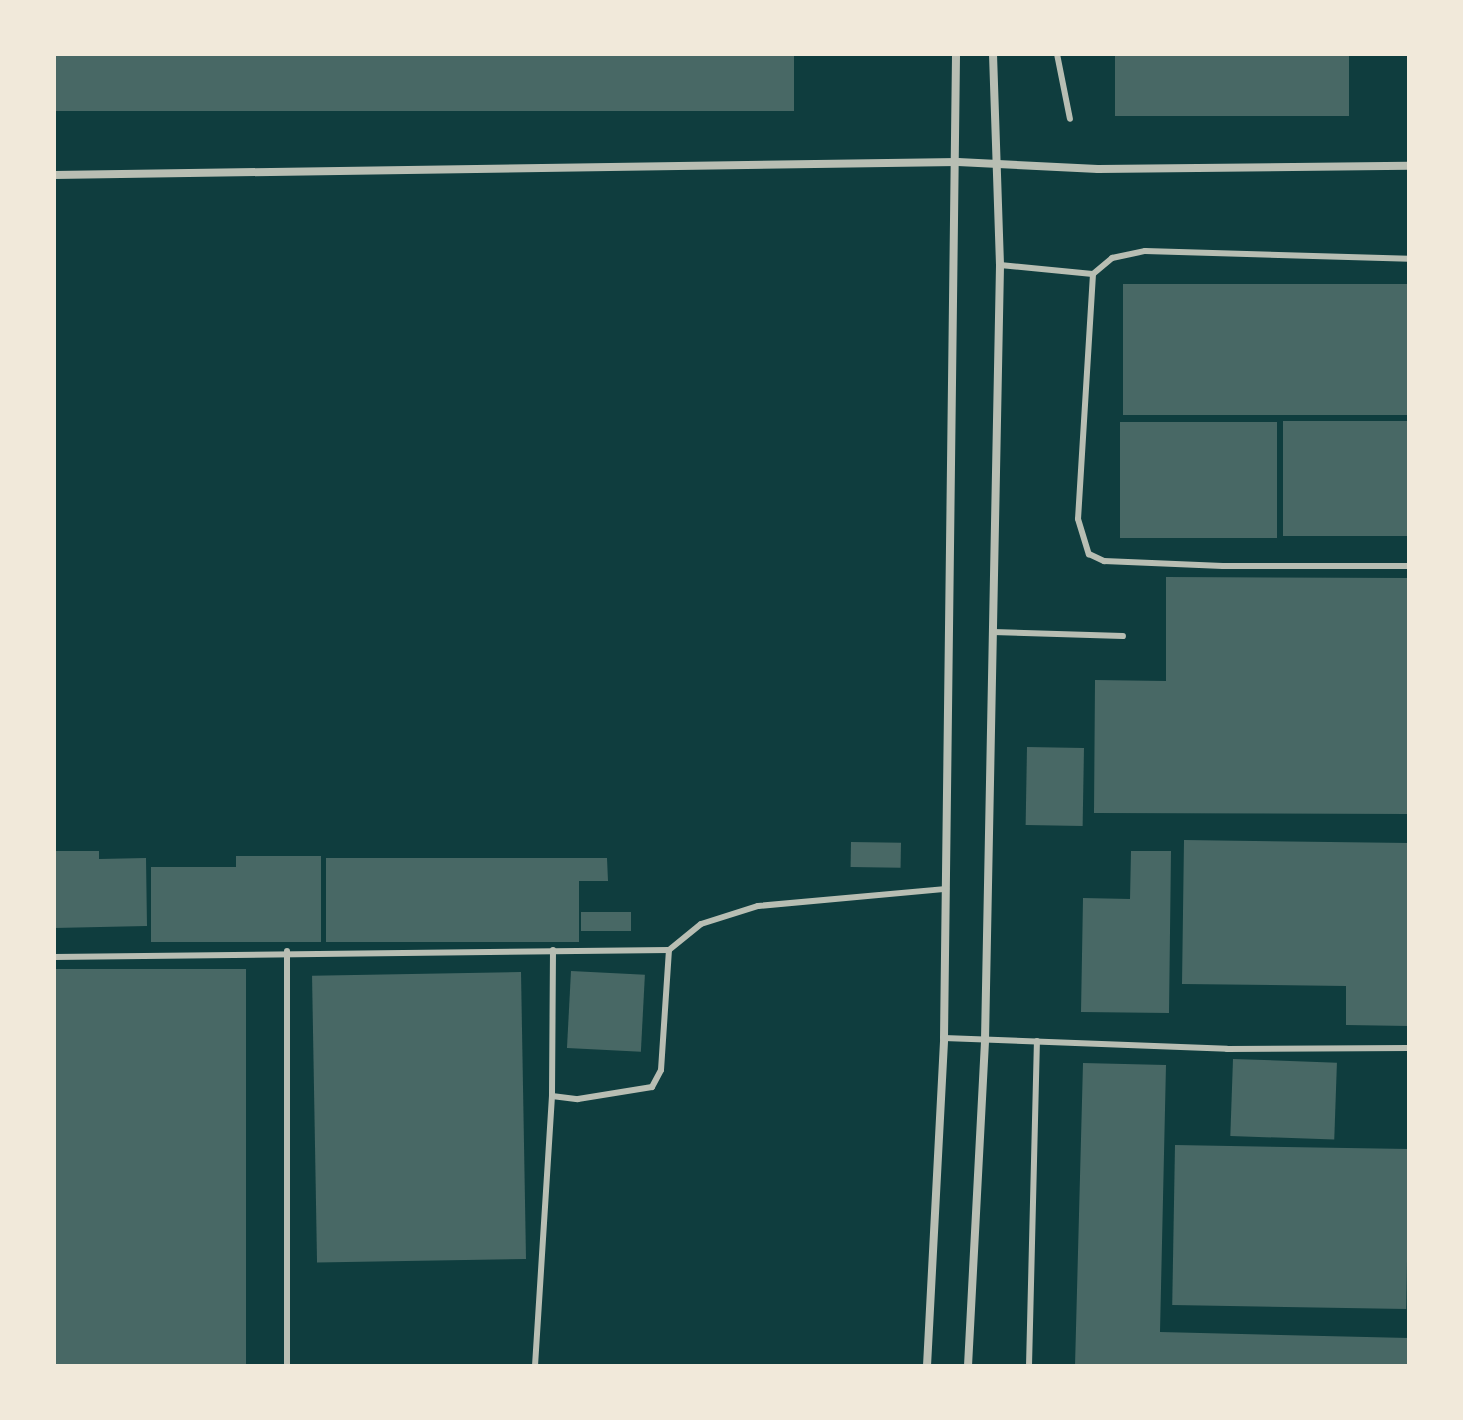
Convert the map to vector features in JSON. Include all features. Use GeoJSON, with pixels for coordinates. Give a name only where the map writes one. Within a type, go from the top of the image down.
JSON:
{"type":"FeatureCollection","features":[{"type":"Feature","properties":{"kind":"street"},"geometry":{"type":"LineString","coordinates":[[927,1366],[944,1038],[958,162],[956,54]]}},
{"type":"Feature","properties":{"kind":"street"},"geometry":{"type":"LineString","coordinates":[[968,1366],[985,1040],[1000,265],[993,54]]}},
{"type":"Feature","properties":{"kind":"street"},"geometry":{"type":"LineString","coordinates":[[54,175],[958,162],[1098,169],[1409,166]]}},
{"type":"Feature","properties":{"kind":"lane"},"geometry":{"type":"LineString","coordinates":[[1057,54],[1070,119]]}},
{"type":"Feature","properties":{"kind":"lane"},"geometry":{"type":"LineString","coordinates":[[1000,265],[1093,274],[1112,258],[1145,251],[1409,259]]}},
{"type":"Feature","properties":{"kind":"lane"},"geometry":{"type":"LineString","coordinates":[[1093,274],[1078,519],[1089,554],[1104,561],[1223,566],[1409,566]]}},
{"type":"Feature","properties":{"kind":"lane"},"geometry":{"type":"LineString","coordinates":[[993,632],[1123,636]]}},
{"type":"Feature","properties":{"kind":"lane"},"geometry":{"type":"LineString","coordinates":[[54,957],[287,951],[669,950],[701,924],[758,906],[946,889]]}},
{"type":"Feature","properties":{"kind":"lane"},"geometry":{"type":"LineString","coordinates":[[535,1366],[552,1096],[553,950]]}},
{"type":"Feature","properties":{"kind":"lane"},"geometry":{"type":"LineString","coordinates":[[552,1096],[578,1099],[652,1087],[661,1070],[669,950]]}},
{"type":"Feature","properties":{"kind":"lane"},"geometry":{"type":"LineString","coordinates":[[287,951],[287,1366]]}},
{"type":"Feature","properties":{"kind":"lane"},"geometry":{"type":"LineString","coordinates":[[944,1038],[1409,1048]]}},
{"type":"Feature","properties":{"kind":"lane"},"geometry":{"type":"LineString","coordinates":[[1029,1366],[1037,1041]]}},
{"type":"Feature","properties":{"kind":"building"},"geometry":{"type":"Polygon","coordinates":[[[54,54],[794,54],[794,111],[54,111],[54,54]]]}},
{"type":"Feature","properties":{"kind":"building"},"geometry":{"type":"Polygon","coordinates":[[[1115,54],[1349,54],[1349,116],[1115,116],[1115,54]]]}},
{"type":"Feature","properties":{"kind":"building"},"geometry":{"type":"Polygon","coordinates":[[[1123,284],[1409,284],[1409,415],[1123,415],[1123,284]]]}},
{"type":"Feature","properties":{"kind":"building"},"geometry":{"type":"Polygon","coordinates":[[[1283,421],[1409,421],[1409,536],[1283,536],[1283,421]]]}},
{"type":"Feature","properties":{"kind":"building"},"geometry":{"type":"Polygon","coordinates":[[[1120,422],[1277,422],[1277,538],[1120,538],[1120,422]]]}},
{"type":"Feature","properties":{"kind":"building"},"geometry":{"type":"Polygon","coordinates":[[[1166,577],[1409,578],[1409,814],[1094,813],[1095,680],[1166,681],[1166,577]]]}},
{"type":"Feature","properties":{"kind":"building"},"geometry":{"type":"Polygon","coordinates":[[[1027,747],[1084,748],[1083,826],[1026,825],[1027,747]]]}},
{"type":"Feature","properties":{"kind":"building"},"geometry":{"type":"Polygon","coordinates":[[[1184,840],[1409,843],[1409,1026],[1346,1025],[1346,986],[1182,984],[1184,840]]]}},
{"type":"Feature","properties":{"kind":"building"},"geometry":{"type":"Polygon","coordinates":[[[851,842],[901,843],[901,868],[851,867],[851,842]]]}},
{"type":"Feature","properties":{"kind":"building"},"geometry":{"type":"Polygon","coordinates":[[[54,851],[99,851],[99,859],[146,858],[147,926],[54,928],[54,851]]]}},
{"type":"Feature","properties":{"kind":"building"},"geometry":{"type":"Polygon","coordinates":[[[1131,851],[1171,851],[1169,1013],[1081,1012],[1083,898],[1130,899],[1131,851]]]}},
{"type":"Feature","properties":{"kind":"building"},"geometry":{"type":"Polygon","coordinates":[[[236,856],[321,856],[321,942],[151,942],[151,867],[236,867],[236,856]]]}},
{"type":"Feature","properties":{"kind":"building"},"geometry":{"type":"Polygon","coordinates":[[[326,858],[607,858],[608,881],[579,881],[579,942],[326,942],[326,858]]]}},
{"type":"Feature","properties":{"kind":"building"},"geometry":{"type":"Polygon","coordinates":[[[581,912],[631,912],[631,931],[581,931],[581,912]]]}},
{"type":"Feature","properties":{"kind":"building"},"geometry":{"type":"Polygon","coordinates":[[[54,969],[246,969],[246,1366],[54,1366],[54,969]]]}},
{"type":"Feature","properties":{"kind":"building"},"geometry":{"type":"Polygon","coordinates":[[[571,971],[645,975],[641,1052],[567,1048],[571,971]]]}},
{"type":"Feature","properties":{"kind":"building"},"geometry":{"type":"Polygon","coordinates":[[[521,972],[526,1259],[317,1263],[312,976],[521,972]]]}},
{"type":"Feature","properties":{"kind":"building"},"geometry":{"type":"Polygon","coordinates":[[[1233,1059],[1337,1063],[1334,1140],[1230,1136],[1233,1059]]]}},
{"type":"Feature","properties":{"kind":"building"},"geometry":{"type":"Polygon","coordinates":[[[1083,1063],[1166,1065],[1160,1332],[1409,1338],[1409,1366],[1075,1366],[1083,1063]]]}},
{"type":"Feature","properties":{"kind":"building"},"geometry":{"type":"Polygon","coordinates":[[[1175,1145],[1409,1149],[1406,1309],[1172,1305],[1175,1145]]]}}]}
